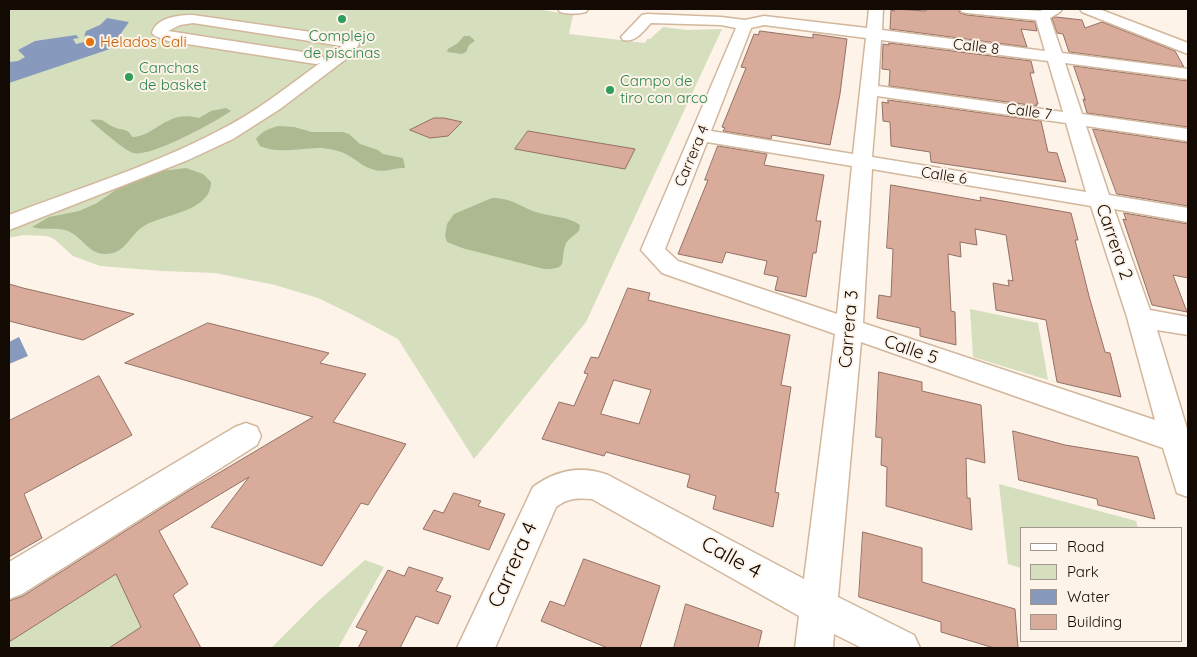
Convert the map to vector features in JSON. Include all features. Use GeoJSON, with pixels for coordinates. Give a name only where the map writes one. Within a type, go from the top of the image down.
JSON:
{"type":"FeatureCollection","features":[{"type":"Feature","properties":{"kind":"street"},"geometry":{"type":"LineString","coordinates":[[565,9],[581,9]]}},
{"type":"Feature","properties":{"kind":"street","name":"Carrera 3"},"geometry":{"type":"LineString","coordinates":[[814,648],[849,329],[876,9]]}},
{"type":"Feature","properties":{"kind":"street"},"geometry":{"type":"LineString","coordinates":[[967,9],[1048,12]]}},
{"type":"Feature","properties":{"kind":"street"},"geometry":{"type":"LineString","coordinates":[[1087,9],[1188,49]]}},
{"type":"Feature","properties":{"kind":"street","name":"Carrera 2"},"geometry":{"type":"LineString","coordinates":[[1048,12],[1056,57],[1074,119],[1140,317],[1188,483]]}},
{"type":"Feature","properties":{"kind":"street"},"geometry":{"type":"LineString","coordinates":[[629,37],[647,18],[721,21],[745,25]]}},
{"type":"Feature","properties":{"kind":"street"},"geometry":{"type":"LineString","coordinates":[[9,208],[171,147],[212,129],[257,102],[316,59],[168,36],[160,33],[160,30],[167,24],[178,20],[193,19],[351,44],[348,50],[274,105],[226,135],[181,156],[9,223]]}},
{"type":"Feature","properties":{"kind":"street","name":"Calle 8"},"geometry":{"type":"LineString","coordinates":[[745,25],[764,20],[1188,74]]}},
{"type":"Feature","properties":{"kind":"street","name":"Carrera 4"},"geometry":{"type":"LineString","coordinates":[[653,250],[745,25]]}},
{"type":"Feature","properties":{"kind":"street","name":"Calle 7"},"geometry":{"type":"LineString","coordinates":[[869,90],[1188,135]]}},
{"type":"Feature","properties":{"kind":"street","name":"Calle 6"},"geometry":{"type":"LineString","coordinates":[[701,135],[1188,215]]}},
{"type":"Feature","properties":{"kind":"street","name":"Calle 5"},"geometry":{"type":"LineString","coordinates":[[653,250],[670,267],[1176,440]]}},
{"type":"Feature","properties":{"kind":"street"},"geometry":{"type":"LineString","coordinates":[[1140,317],[1188,326]]}},
{"type":"Feature","properties":{"kind":"street"},"geometry":{"type":"LineString","coordinates":[[9,582],[246,436]]}},
{"type":"Feature","properties":{"kind":"street","name":"Calle 4"},"geometry":{"type":"LineString","coordinates":[[558,486],[572,484],[597,485],[818,606],[901,648]]}},
{"type":"Feature","properties":{"kind":"street","name":"Carrera 4"},"geometry":{"type":"LineString","coordinates":[[476,648],[538,508],[544,497],[558,486]]}},
{"type":"Feature","properties":{"kind":"green space"},"geometry":{"type":"Polygon","coordinates":[[[9,9],[537,9],[573,15],[569,34],[645,43],[647,39],[650,39],[663,27],[687,30],[722,29],[586,322],[474,459],[398,339],[318,298],[275,285],[215,273],[100,266],[73,256],[54,239],[47,236],[23,235],[9,238],[9,9]]]}},
{"type":"Feature","properties":{"kind":"green space"},"geometry":{"type":"Polygon","coordinates":[[[464,36],[470,36],[475,41],[469,45],[466,52],[462,54],[447,52],[448,49],[458,43],[464,36]]]}},
{"type":"Feature","properties":{"kind":"green space"},"geometry":{"type":"Polygon","coordinates":[[[226,108],[231,111],[211,123],[167,145],[141,153],[129,151],[90,120],[103,121],[127,131],[132,137],[141,136],[178,117],[199,118],[211,111],[226,108]]]}},
{"type":"Feature","properties":{"kind":"green space"},"geometry":{"type":"Polygon","coordinates":[[[279,126],[294,127],[312,132],[343,132],[349,134],[360,144],[378,150],[383,154],[403,158],[405,168],[383,171],[371,169],[344,153],[329,149],[275,150],[260,146],[256,139],[258,136],[266,130],[279,126]]]}},
{"type":"Feature","properties":{"kind":"green space"},"geometry":{"type":"Polygon","coordinates":[[[186,168],[203,174],[211,182],[209,192],[203,200],[185,211],[144,226],[118,251],[105,254],[95,252],[66,230],[32,227],[49,217],[79,211],[97,203],[117,189],[161,171],[186,168]]]}},
{"type":"Feature","properties":{"kind":"green space"},"geometry":{"type":"Polygon","coordinates":[[[492,198],[505,199],[533,211],[565,218],[580,225],[579,231],[566,244],[562,264],[557,268],[544,269],[462,248],[447,242],[445,236],[447,224],[454,214],[492,198]]]}},
{"type":"Feature","properties":{"kind":"green space"},"geometry":{"type":"Polygon","coordinates":[[[970,309],[1038,323],[1048,380],[973,357],[970,309]]]}},
{"type":"Feature","properties":{"kind":"green space"},"geometry":{"type":"Polygon","coordinates":[[[999,484],[1136,521],[1138,527],[1020,527],[1020,568],[1008,564],[999,484]]]}},
{"type":"Feature","properties":{"kind":"green space"},"geometry":{"type":"Polygon","coordinates":[[[365,560],[384,567],[338,648],[271,648],[316,603],[365,560]]]}},
{"type":"Feature","properties":{"kind":"green space"},"geometry":{"type":"Polygon","coordinates":[[[116,574],[141,627],[109,648],[9,648],[9,642],[116,574]]]}},
{"type":"Feature","properties":{"kind":"water"},"geometry":{"type":"Polygon","coordinates":[[[107,18],[129,22],[110,49],[9,83],[9,62],[18,61],[25,57],[18,50],[35,41],[76,35],[79,38],[73,39],[76,44],[92,40],[89,35],[84,36],[86,31],[100,25],[107,18]]]}},
{"type":"Feature","properties":{"kind":"water"},"geometry":{"type":"Polygon","coordinates":[[[19,337],[28,356],[9,364],[9,342],[19,337]]]}},
{"type":"Feature","properties":{"kind":"building"},"geometry":{"type":"Polygon","coordinates":[[[894,9],[926,11],[926,9],[958,9],[960,13],[967,15],[1035,22],[1037,31],[1021,29],[1027,47],[890,29],[891,10],[894,11],[894,9]]]}},
{"type":"Feature","properties":{"kind":"building"},"geometry":{"type":"Polygon","coordinates":[[[1056,17],[1082,20],[1085,28],[1102,22],[1175,51],[1184,67],[1069,52],[1063,34],[1057,33],[1052,19],[1056,17]]]}},
{"type":"Feature","properties":{"kind":"building"},"geometry":{"type":"Polygon","coordinates":[[[760,31],[813,38],[813,34],[847,39],[840,94],[830,145],[772,135],[771,139],[723,131],[725,128],[722,127],[746,68],[741,67],[754,34],[758,35],[760,31]]]}},
{"type":"Feature","properties":{"kind":"building"},"geometry":{"type":"Polygon","coordinates":[[[889,43],[1031,61],[1034,73],[1030,73],[1038,104],[1036,104],[1037,106],[889,86],[890,70],[882,69],[883,44],[889,45],[889,43]]]}},
{"type":"Feature","properties":{"kind":"building"},"geometry":{"type":"Polygon","coordinates":[[[1074,66],[1188,81],[1188,127],[1087,113],[1083,99],[1085,100],[1074,66]]]}},
{"type":"Feature","properties":{"kind":"building"},"geometry":{"type":"Polygon","coordinates":[[[888,100],[1041,121],[1048,152],[1057,153],[1066,182],[931,162],[930,152],[891,146],[890,122],[883,121],[882,102],[888,103],[888,100]]]}},
{"type":"Feature","properties":{"kind":"building"},"geometry":{"type":"Polygon","coordinates":[[[434,118],[462,122],[448,136],[430,138],[410,130],[434,118]]]}},
{"type":"Feature","properties":{"kind":"building"},"geometry":{"type":"Polygon","coordinates":[[[1093,129],[1188,143],[1188,206],[1117,194],[1093,129]]]}},
{"type":"Feature","properties":{"kind":"building"},"geometry":{"type":"Polygon","coordinates":[[[528,131],[635,149],[625,169],[515,149],[528,131]]]}},
{"type":"Feature","properties":{"kind":"building"},"geometry":{"type":"Polygon","coordinates":[[[718,146],[767,154],[764,165],[824,175],[816,221],[821,221],[816,253],[813,253],[806,297],[775,290],[778,277],[764,274],[767,261],[726,252],[722,263],[678,254],[708,180],[705,180],[718,146]]]}},
{"type":"Feature","properties":{"kind":"building"},"geometry":{"type":"Polygon","coordinates":[[[891,185],[981,201],[980,197],[1071,213],[1078,240],[1075,240],[1089,296],[1105,352],[1110,353],[1121,397],[1057,382],[1046,320],[996,310],[993,283],[1009,286],[1008,280],[1013,281],[1006,235],[975,229],[977,245],[960,242],[961,257],[948,254],[951,311],[955,312],[956,345],[920,336],[920,328],[877,318],[879,295],[891,297],[893,249],[887,248],[891,185]]]}},
{"type":"Feature","properties":{"kind":"building"},"geometry":{"type":"Polygon","coordinates":[[[1124,213],[1188,224],[1188,278],[1173,275],[1187,312],[1152,305],[1123,219],[1126,220],[1124,213]]]}},
{"type":"Feature","properties":{"kind":"building"},"geometry":{"type":"Polygon","coordinates":[[[9,284],[134,314],[83,340],[9,321],[9,284]]]}},
{"type":"Feature","properties":{"kind":"building"},"geometry":{"type":"Polygon","coordinates":[[[628,288],[650,293],[648,300],[790,335],[781,385],[791,387],[775,492],[779,493],[773,527],[713,509],[716,496],[687,487],[690,475],[606,452],[604,456],[542,439],[559,402],[574,406],[588,374],[584,373],[591,357],[598,358],[628,288]],[[614,380],[601,414],[639,424],[651,390],[614,380]]]}},
{"type":"Feature","properties":{"kind":"building"},"geometry":{"type":"Polygon","coordinates":[[[208,323],[329,353],[320,363],[366,374],[333,422],[406,444],[368,505],[361,503],[322,566],[211,527],[249,477],[159,531],[188,584],[173,595],[201,648],[109,648],[141,627],[116,574],[9,642],[9,601],[23,596],[190,490],[313,417],[125,363],[208,323]]]}},
{"type":"Feature","properties":{"kind":"building"},"geometry":{"type":"Polygon","coordinates":[[[879,372],[922,382],[922,391],[981,405],[985,463],[966,458],[967,498],[970,498],[972,530],[886,506],[887,467],[881,465],[882,438],[876,437],[879,372]]]}},
{"type":"Feature","properties":{"kind":"building"},"geometry":{"type":"Polygon","coordinates":[[[99,376],[132,435],[24,494],[42,538],[9,557],[9,421],[99,376]]]}},
{"type":"Feature","properties":{"kind":"building"},"geometry":{"type":"Polygon","coordinates":[[[1013,431],[1065,445],[1138,457],[1155,519],[1098,505],[1097,499],[1019,480],[1013,431]]]}},
{"type":"Feature","properties":{"kind":"building"},"geometry":{"type":"Polygon","coordinates":[[[454,493],[481,501],[478,506],[505,514],[489,550],[423,529],[434,510],[443,513],[454,493]]]}},
{"type":"Feature","properties":{"kind":"building"},"geometry":{"type":"Polygon","coordinates":[[[863,532],[922,548],[922,582],[1015,609],[1018,648],[994,648],[941,632],[941,622],[859,597],[863,532]]]}},
{"type":"Feature","properties":{"kind":"building"},"geometry":{"type":"Polygon","coordinates":[[[584,559],[660,586],[640,648],[608,648],[541,621],[550,601],[564,606],[584,559]]]}},
{"type":"Feature","properties":{"kind":"building"},"geometry":{"type":"Polygon","coordinates":[[[409,567],[443,578],[436,591],[451,596],[438,624],[416,616],[400,648],[358,648],[367,631],[356,627],[388,570],[404,576],[409,567]]]}},
{"type":"Feature","properties":{"kind":"building"},"geometry":{"type":"Polygon","coordinates":[[[686,604],[762,631],[758,648],[674,648],[686,604]]]}},
{"type":"Feature","properties":{"kind":"place","name":"Complejo de piscinas"},"geometry":{"type":"Point","coordinates":[342,19]}},
{"type":"Feature","properties":{"kind":"place","name":"Helados Cali"},"geometry":{"type":"Point","coordinates":[90,42]}},
{"type":"Feature","properties":{"kind":"place","name":"Canchas de basket"},"geometry":{"type":"Point","coordinates":[129,77]}},
{"type":"Feature","properties":{"kind":"place","name":"Campo de tiro con arco"},"geometry":{"type":"Point","coordinates":[610,90]}}]}
